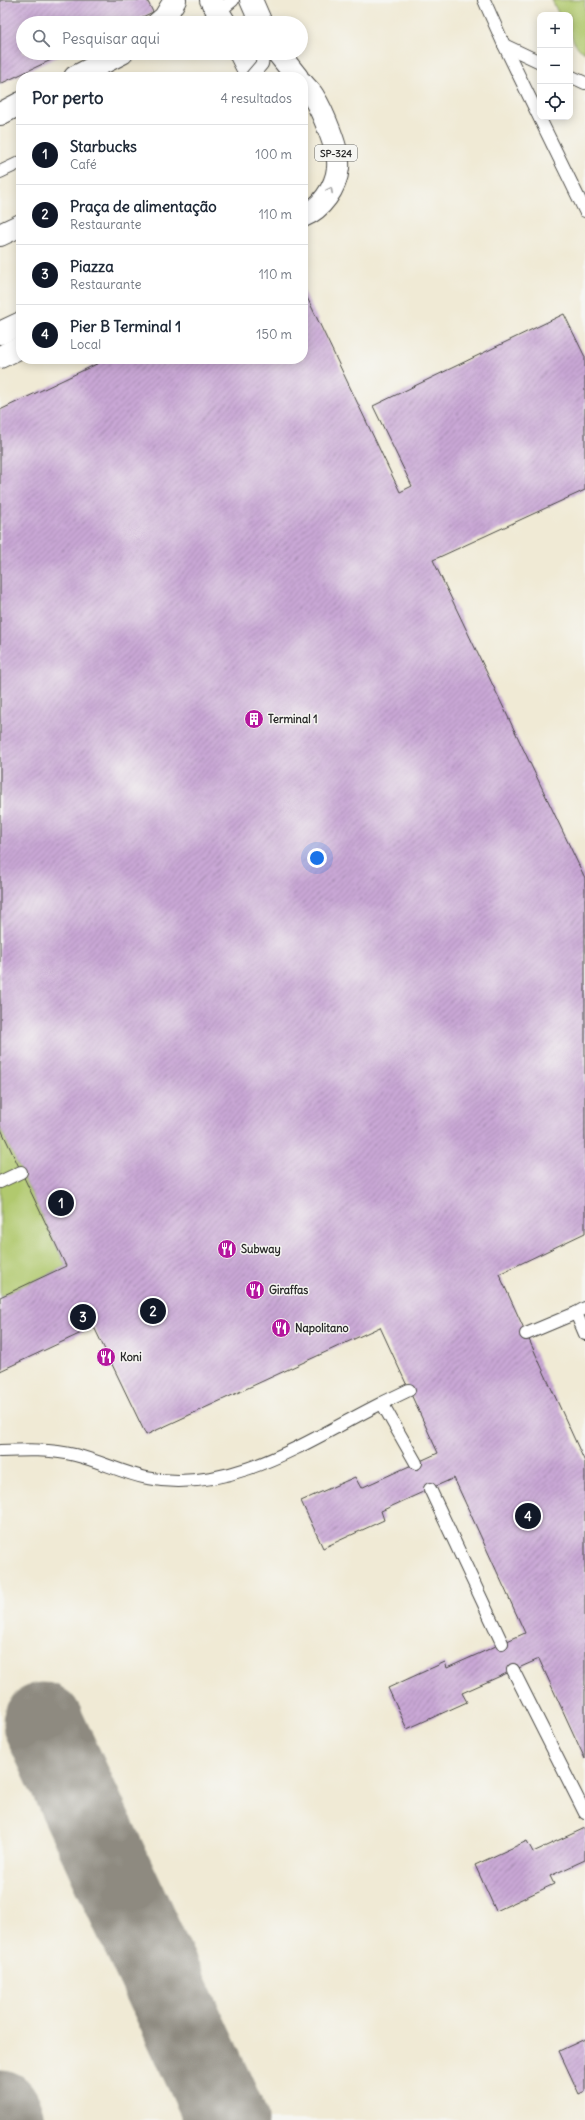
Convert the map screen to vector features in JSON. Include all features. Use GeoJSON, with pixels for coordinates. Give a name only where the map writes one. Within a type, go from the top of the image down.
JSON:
{"type":"FeatureCollection","features":[{"type":"Feature","properties":{"kind":"main road"},"geometry":{"type":"LineString","coordinates":[[165,16],[174,0]]}},
{"type":"Feature","properties":{"kind":"main road"},"geometry":{"type":"LineString","coordinates":[[251,0],[259,16]]}},
{"type":"Feature","properties":{"kind":"main road"},"geometry":{"type":"LineString","coordinates":[[85,72],[108,60]]}},
{"type":"Feature","properties":{"kind":"main road"},"geometry":{"type":"LineString","coordinates":[[244,60],[250,72]]}},
{"type":"Feature","properties":{"kind":"main road","name":"SP-324"},"geometry":{"type":"LineString","coordinates":[[308,90],[313,95],[334,143],[338,168],[333,186],[325,200],[308,212]]}},
{"type":"Feature","properties":{"kind":"main road"},"geometry":{"type":"LineString","coordinates":[[0,114],[16,106]]}},
{"type":"Feature","properties":{"kind":"main road"},"geometry":{"type":"LineString","coordinates":[[0,235],[16,227]]}},
{"type":"Feature","properties":{"kind":"main road"},"geometry":{"type":"LineString","coordinates":[[0,246],[16,238]]}},
{"type":"Feature","properties":{"kind":"main road"},"geometry":{"type":"LineString","coordinates":[[0,333],[16,325]]}},
{"type":"Feature","properties":{"kind":"main road"},"geometry":{"type":"LineString","coordinates":[[0,357],[16,349]]}},
{"type":"Feature","properties":{"kind":"lane"},"geometry":{"type":"LineString","coordinates":[[484,0],[504,45],[585,211]]}},
{"type":"Feature","properties":{"kind":"lane"},"geometry":{"type":"LineString","coordinates":[[504,45],[537,61]]}},
{"type":"Feature","properties":{"kind":"lane"},"geometry":{"type":"LineString","coordinates":[[256,72],[262,64],[263,60]]}},
{"type":"Feature","properties":{"kind":"lane"},"geometry":{"type":"LineString","coordinates":[[573,77],[585,83]]}},
{"type":"Feature","properties":{"kind":"lane"},"geometry":{"type":"LineString","coordinates":[[0,172],[16,164]]}},
{"type":"Feature","properties":{"kind":"lane"},"geometry":{"type":"LineString","coordinates":[[0,1182],[21,1172]]}},
{"type":"Feature","properties":{"kind":"lane"},"geometry":{"type":"LineString","coordinates":[[526,1334],[580,1311],[585,1334]]}},
{"type":"Feature","properties":{"kind":"lane"},"geometry":{"type":"LineString","coordinates":[[0,1451],[30,1449],[75,1455],[147,1478],[183,1482],[236,1473],[288,1452],[409,1390]]}},
{"type":"Feature","properties":{"kind":"lane"},"geometry":{"type":"LineString","coordinates":[[382,1403],[416,1463]]}},
{"type":"Feature","properties":{"kind":"lane"},"geometry":{"type":"LineString","coordinates":[[430,1489],[502,1643]]}},
{"type":"Feature","properties":{"kind":"lane"},"geometry":{"type":"LineString","coordinates":[[514,1670],[585,1813]]}},
{"type":"Feature","properties":{"kind":"green space"},"geometry":{"type":"Polygon","coordinates":[[[552,0],[585,0],[585,53],[576,46],[573,40],[573,12],[558,12],[552,0]]]}},
{"type":"Feature","properties":{"kind":"green space"},"geometry":{"type":"Polygon","coordinates":[[[0,1127],[66,1266],[0,1297],[0,1127]]]}},
{"type":"Feature","properties":{"kind":"building"},"geometry":{"type":"Polygon","coordinates":[[[0,0],[147,0],[153,12],[145,16],[16,16],[16,60],[51,60],[26,72],[16,72],[16,76],[0,84],[0,0]]]}},
{"type":"Feature","properties":{"kind":"building","name":"Terminal 1"},"geometry":{"type":"Polygon","coordinates":[[[308,299],[400,492],[412,486],[373,406],[564,314],[585,357],[585,490],[433,560],[585,878],[585,1233],[499,1274],[585,1462],[585,1759],[539,1659],[462,1693],[467,1702],[407,1729],[388,1688],[445,1662],[447,1668],[525,1633],[454,1478],[381,1511],[384,1520],[323,1548],[301,1501],[355,1477],[361,1488],[438,1453],[380,1327],[146,1435],[94,1327],[0,1371],[0,1297],[66,1266],[0,1127],[0,410],[97,364],[308,364],[308,299]]]}},
{"type":"Feature","properties":{"kind":"building"},"geometry":{"type":"Polygon","coordinates":[[[585,1828],[585,1860],[550,1876],[554,1884],[496,1911],[475,1865],[527,1841],[533,1852],[585,1828]]]}},
{"type":"Feature","properties":{"kind":"building"},"geometry":{"type":"Polygon","coordinates":[[[585,2039],[585,2091],[579,2094],[559,2051],[585,2039]]]}},
{"type":"Feature","properties":{"kind":"taxiway"},"geometry":{"type":"LineString","coordinates":[[43,1723],[227,2120]]}},
{"type":"Feature","properties":{"kind":"taxiway"},"geometry":{"type":"LineString","coordinates":[[0,2110],[5,2120]]}},
{"type":"Feature","properties":{"kind":"place","name":"Terminal 1"},"geometry":{"type":"Point","coordinates":[254,719]}},
{"type":"Feature","properties":{"kind":"place","name":"Starbucks"},"geometry":{"type":"Point","coordinates":[61,1203]}},
{"type":"Feature","properties":{"kind":"place","name":"Subway"},"geometry":{"type":"Point","coordinates":[227,1249]}},
{"type":"Feature","properties":{"kind":"place","name":"Giraffas"},"geometry":{"type":"Point","coordinates":[255,1290]}},
{"type":"Feature","properties":{"kind":"place","name":"Praça de alimentação"},"geometry":{"type":"Point","coordinates":[153,1311]}},
{"type":"Feature","properties":{"kind":"place","name":"Piazza"},"geometry":{"type":"Point","coordinates":[83,1317]}},
{"type":"Feature","properties":{"kind":"place","name":"Napolitano"},"geometry":{"type":"Point","coordinates":[281,1328]}},
{"type":"Feature","properties":{"kind":"place","name":"Koni"},"geometry":{"type":"Point","coordinates":[106,1357]}},
{"type":"Feature","properties":{"kind":"place","name":"Pier B Terminal 1"},"geometry":{"type":"Point","coordinates":[528,1516]}}]}
